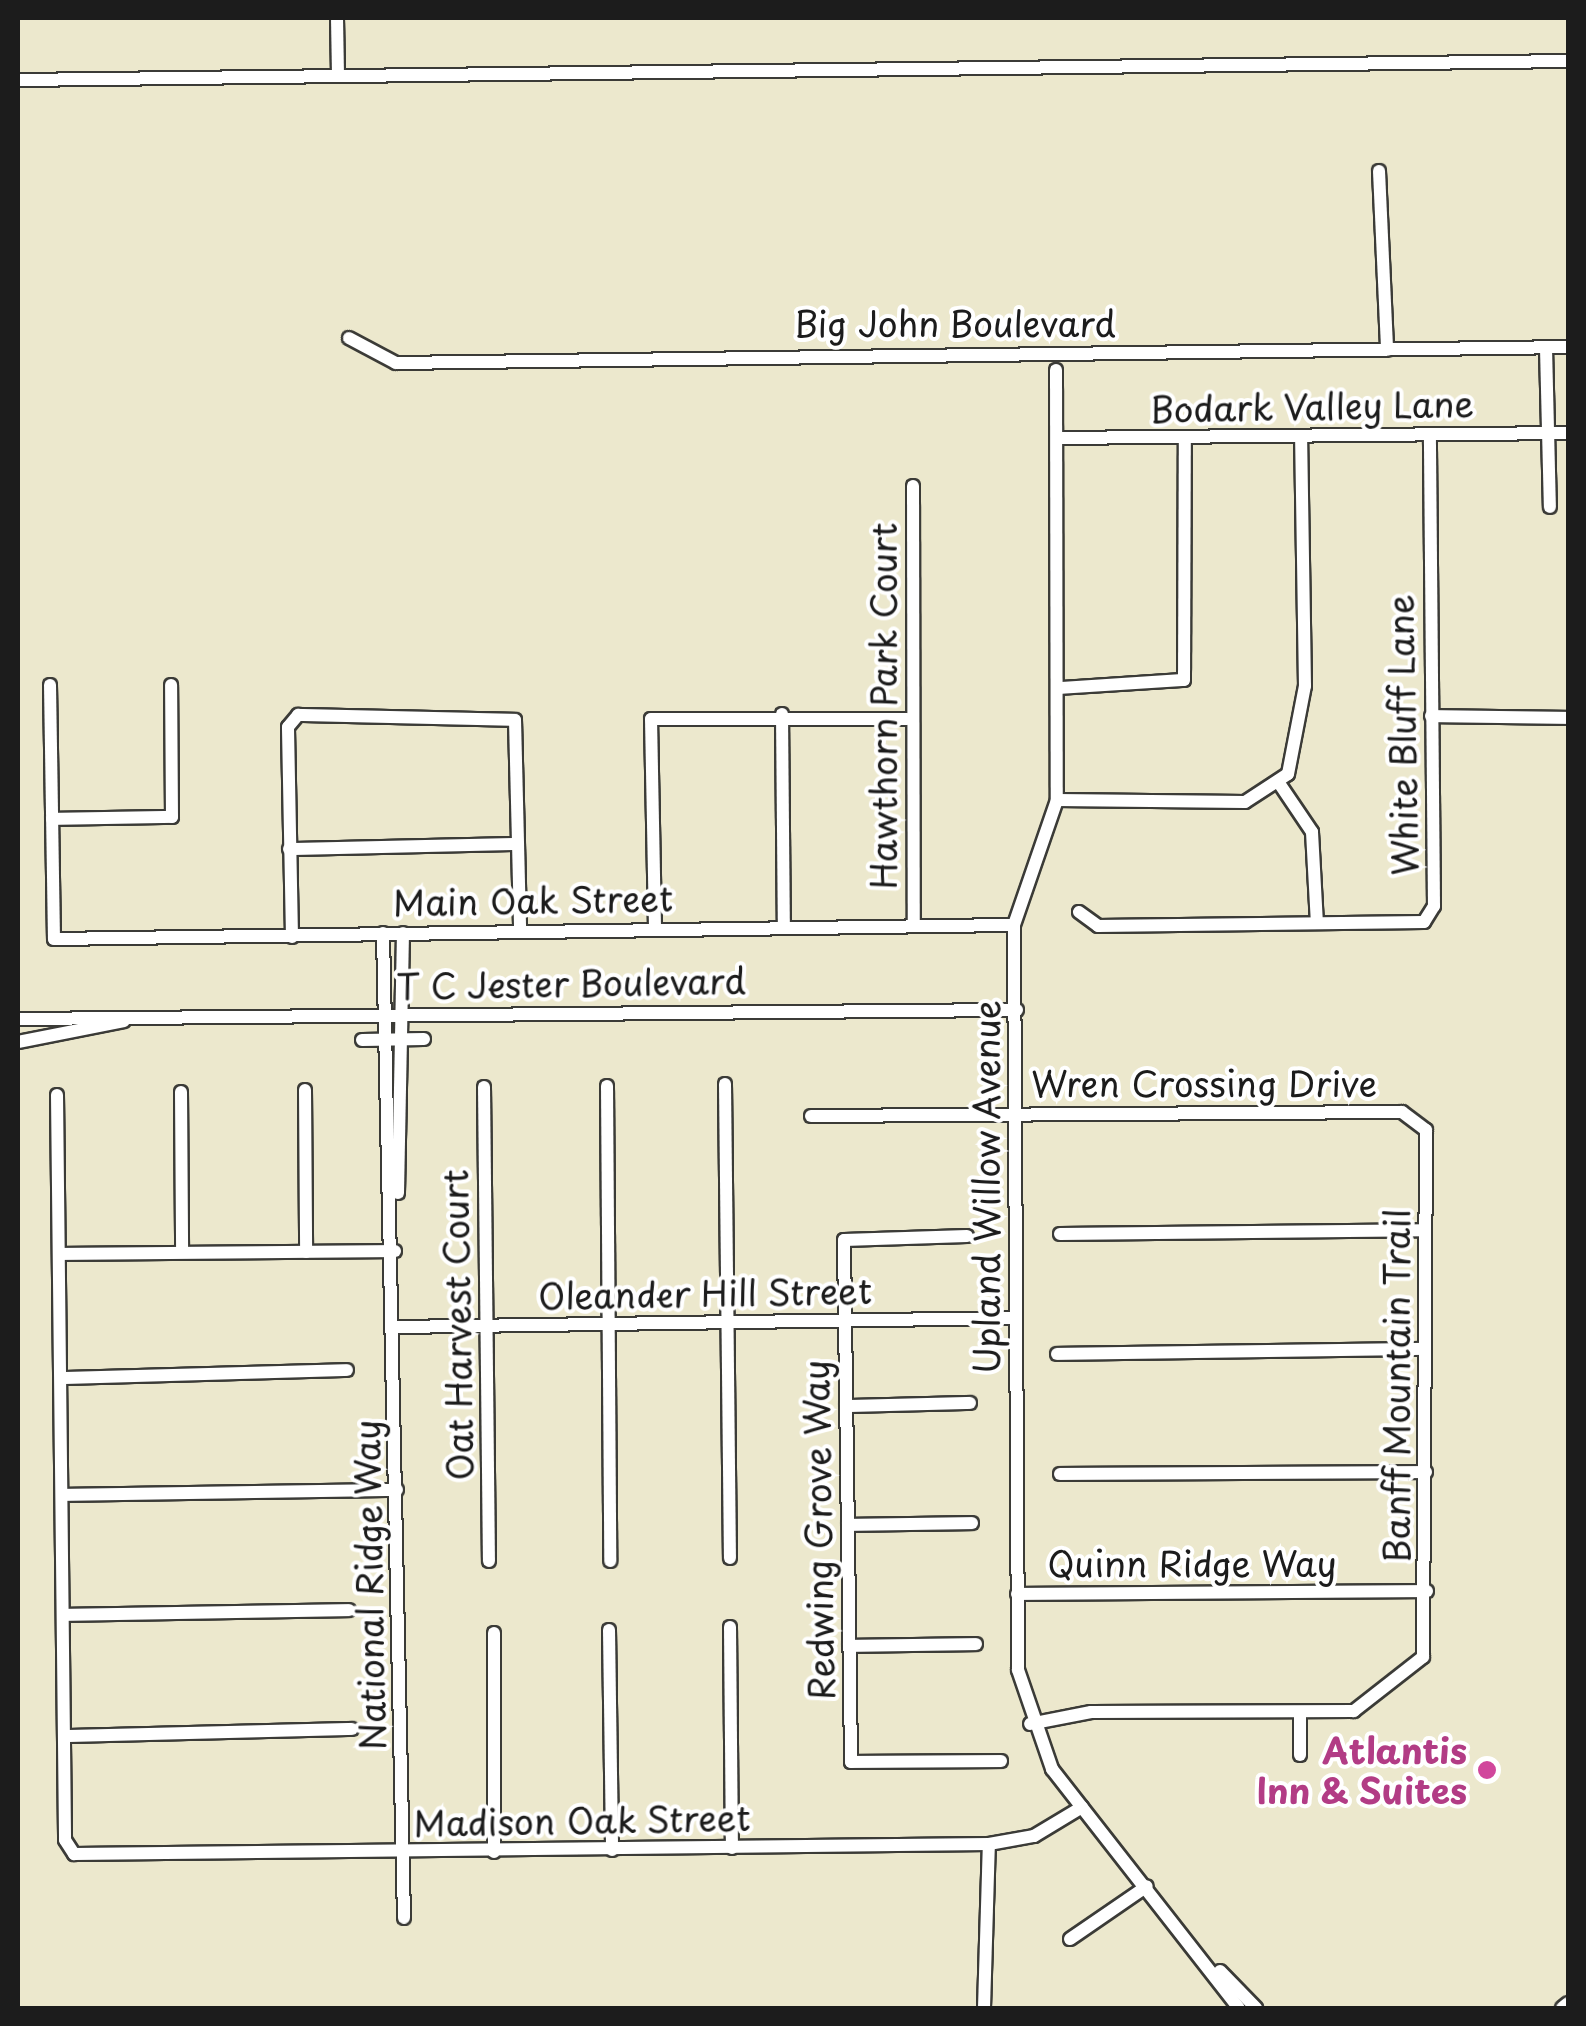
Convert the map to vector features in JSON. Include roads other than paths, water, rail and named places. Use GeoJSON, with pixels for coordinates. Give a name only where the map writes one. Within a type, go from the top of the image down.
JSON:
{"type":"FeatureCollection","features":[{"type":"Feature","properties":{"kind":"street"},"geometry":{"type":"LineString","coordinates":[[338,18],[338,74]]}},
{"type":"Feature","properties":{"kind":"street"},"geometry":{"type":"LineString","coordinates":[[18,80],[1568,60]]}},
{"type":"Feature","properties":{"kind":"street"},"geometry":{"type":"LineString","coordinates":[[1378,172],[1387,350]]}},
{"type":"Feature","properties":{"kind":"street","name":"Big John Boulevard"},"geometry":{"type":"LineString","coordinates":[[348,338],[396,363],[1568,347]]}},
{"type":"Feature","properties":{"kind":"street"},"geometry":{"type":"LineString","coordinates":[[1546,348],[1550,508]]}},
{"type":"Feature","properties":{"kind":"street","name":"Upland Willow Avenue"},"geometry":{"type":"LineString","coordinates":[[1056,370],[1060,688],[1057,800],[1014,925],[1016,1594],[1030,1724],[1082,1807],[1201,1953],[1239,2008]]}},
{"type":"Feature","properties":{"kind":"street","name":"Bodark Valley Lane"},"geometry":{"type":"LineString","coordinates":[[1057,438],[1568,434]]}},
{"type":"Feature","properties":{"kind":"street","name":"White Bluff Lane"},"geometry":{"type":"LineString","coordinates":[[1079,912],[1098,926],[1424,922],[1434,906],[1430,436]]}},
{"type":"Feature","properties":{"kind":"street"},"geometry":{"type":"LineString","coordinates":[[1060,688],[1184,680],[1185,438]]}},
{"type":"Feature","properties":{"kind":"street"},"geometry":{"type":"LineString","coordinates":[[1057,800],[1245,802],[1279,782],[1303,734],[1300,438]]}},
{"type":"Feature","properties":{"kind":"street","name":"Hawthorn Park Court"},"geometry":{"type":"LineString","coordinates":[[913,486],[907,719],[914,925]]}},
{"type":"Feature","properties":{"kind":"street"},"geometry":{"type":"LineString","coordinates":[[50,685],[52,819],[172,817],[171,685]]}},
{"type":"Feature","properties":{"kind":"street"},"geometry":{"type":"LineString","coordinates":[[655,927],[651,719],[782,714],[907,719]]}},
{"type":"Feature","properties":{"kind":"street"},"geometry":{"type":"LineString","coordinates":[[782,714],[784,926]]}},
{"type":"Feature","properties":{"kind":"street"},"geometry":{"type":"LineString","coordinates":[[292,937],[292,719],[508,715],[517,728],[520,928]]}},
{"type":"Feature","properties":{"kind":"street"},"geometry":{"type":"LineString","coordinates":[[1431,716],[1568,718]]}},
{"type":"Feature","properties":{"kind":"street"},"geometry":{"type":"LineString","coordinates":[[1279,782],[1312,832],[1316,923]]}},
{"type":"Feature","properties":{"kind":"street","name":"Main Oak Street"},"geometry":{"type":"LineString","coordinates":[[52,819],[54,939],[292,937],[520,928],[1014,925]]}},
{"type":"Feature","properties":{"kind":"street"},"geometry":{"type":"LineString","coordinates":[[289,848],[518,844]]}},
{"type":"Feature","properties":{"kind":"street","name":"National Ridge Way"},"geometry":{"type":"LineString","coordinates":[[395,1251],[403,932]]}},
{"type":"Feature","properties":{"kind":"street","name":"National Ridge Way"},"geometry":{"type":"LineString","coordinates":[[383,933],[395,1251],[404,1918]]}},
{"type":"Feature","properties":{"kind":"street","name":"T C Jester Boulevard"},"geometry":{"type":"LineString","coordinates":[[18,1019],[1017,1010]]}},
{"type":"Feature","properties":{"kind":"street","name":"T C Jester Boulevard"},"geometry":{"type":"LineString","coordinates":[[18,1042],[126,1020]]}},
{"type":"Feature","properties":{"kind":"street","name":"T C Jester Boulevard"},"geometry":{"type":"LineString","coordinates":[[362,1040],[424,1039]]}},
{"type":"Feature","properties":{"kind":"street"},"geometry":{"type":"LineString","coordinates":[[725,1084],[730,1558]]}},
{"type":"Feature","properties":{"kind":"street"},"geometry":{"type":"LineString","coordinates":[[606,1086],[610,1561]]}},
{"type":"Feature","properties":{"kind":"street","name":"Oat Harvest Court"},"geometry":{"type":"LineString","coordinates":[[484,1087],[489,1562]]}},
{"type":"Feature","properties":{"kind":"street"},"geometry":{"type":"LineString","coordinates":[[305,1090],[306,1252]]}},
{"type":"Feature","properties":{"kind":"street"},"geometry":{"type":"LineString","coordinates":[[181,1092],[182,1252]]}},
{"type":"Feature","properties":{"kind":"street"},"geometry":{"type":"LineString","coordinates":[[57,1095],[64,1736],[352,1730]]}},
{"type":"Feature","properties":{"kind":"street","name":"Wren Crossing Drive"},"geometry":{"type":"LineString","coordinates":[[811,1116],[1418,1116]]}},
{"type":"Feature","properties":{"kind":"street","name":"Banff Mountain Trail"},"geometry":{"type":"LineString","coordinates":[[1300,1713],[1354,1711],[1423,1657],[1427,1592],[1426,1130],[1418,1116]]}},
{"type":"Feature","properties":{"kind":"street"},"geometry":{"type":"LineString","coordinates":[[1060,1234],[1425,1230]]}},
{"type":"Feature","properties":{"kind":"street","name":"Redwing Grove Way"},"geometry":{"type":"LineString","coordinates":[[967,1236],[844,1240],[851,1762],[1001,1761]]}},
{"type":"Feature","properties":{"kind":"street"},"geometry":{"type":"LineString","coordinates":[[61,1254],[395,1251]]}},
{"type":"Feature","properties":{"kind":"street","name":"Oleander Hill Street"},"geometry":{"type":"LineString","coordinates":[[396,1327],[1015,1318]]}},
{"type":"Feature","properties":{"kind":"street"},"geometry":{"type":"LineString","coordinates":[[1057,1354],[1425,1350]]}},
{"type":"Feature","properties":{"kind":"street"},"geometry":{"type":"LineString","coordinates":[[62,1378],[347,1370]]}},
{"type":"Feature","properties":{"kind":"street"},"geometry":{"type":"LineString","coordinates":[[846,1406],[970,1402]]}},
{"type":"Feature","properties":{"kind":"street"},"geometry":{"type":"LineString","coordinates":[[1060,1474],[1426,1472]]}},
{"type":"Feature","properties":{"kind":"street"},"geometry":{"type":"LineString","coordinates":[[63,1496],[397,1490]]}},
{"type":"Feature","properties":{"kind":"street"},"geometry":{"type":"LineString","coordinates":[[848,1525],[972,1523]]}},
{"type":"Feature","properties":{"kind":"street","name":"Quinn Ridge Way"},"geometry":{"type":"LineString","coordinates":[[1016,1594],[1427,1592]]}},
{"type":"Feature","properties":{"kind":"street"},"geometry":{"type":"LineString","coordinates":[[64,1615],[349,1610]]}},
{"type":"Feature","properties":{"kind":"street"},"geometry":{"type":"LineString","coordinates":[[730,1627],[732,1848]]}},
{"type":"Feature","properties":{"kind":"street"},"geometry":{"type":"LineString","coordinates":[[609,1630],[612,1850]]}},
{"type":"Feature","properties":{"kind":"street"},"geometry":{"type":"LineString","coordinates":[[494,1633],[494,1852]]}},
{"type":"Feature","properties":{"kind":"street"},"geometry":{"type":"LineString","coordinates":[[849,1646],[976,1644]]}},
{"type":"Feature","properties":{"kind":"street"},"geometry":{"type":"LineString","coordinates":[[1030,1724],[1091,1712],[1300,1713],[1300,1754]]}},
{"type":"Feature","properties":{"kind":"street","name":"Madison Oak Street"},"geometry":{"type":"LineString","coordinates":[[64,1736],[65,1840],[74,1854],[404,1854],[988,1844],[1034,1836],[1082,1807]]}},
{"type":"Feature","properties":{"kind":"street"},"geometry":{"type":"LineString","coordinates":[[984,2008],[988,1844]]}},
{"type":"Feature","properties":{"kind":"street"},"geometry":{"type":"LineString","coordinates":[[1070,1938],[1147,1886]]}},
{"type":"Feature","properties":{"kind":"street","name":"Upland Willow Avenue"},"geometry":{"type":"LineString","coordinates":[[1201,1953],[1256,2008]]}},
{"type":"Feature","properties":{"kind":"place","name":"Atlantis Inn & Suites"},"geometry":{"type":"Point","coordinates":[1487,1770]}}]}
